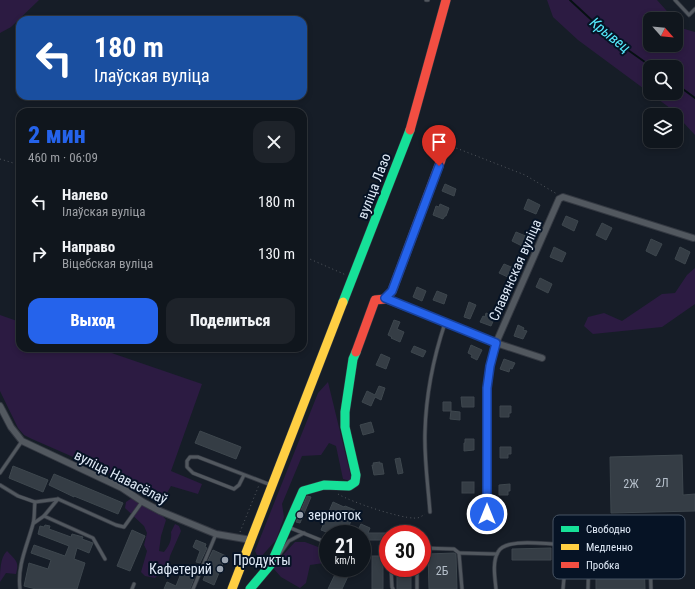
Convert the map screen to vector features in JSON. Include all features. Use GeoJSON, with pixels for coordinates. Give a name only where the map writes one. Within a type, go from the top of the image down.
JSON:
{"type":"FeatureCollection","features":[{"type":"Feature","properties":{"kind":"main road","name":"вуліца Лазо"},"geometry":{"type":"LineString","coordinates":[[232,589],[354,279],[413,123],[446,0]]}},
{"type":"Feature","properties":{"kind":"main road"},"geometry":{"type":"LineString","coordinates":[[250,589],[271,564],[303,491],[324,485],[349,486],[355,482],[356,475],[346,427],[345,412],[352,366],[358,345],[375,300],[385,298],[392,291],[444,152]]}},
{"type":"Feature","properties":{"kind":"street"},"geometry":{"type":"LineString","coordinates":[[562,197],[693,238]]}},
{"type":"Feature","properties":{"kind":"street","name":"Славянская вуліца"},"geometry":{"type":"LineString","coordinates":[[487,514],[487,388],[490,366],[496,343],[559,199],[562,197]]}},
{"type":"Feature","properties":{"kind":"street"},"geometry":{"type":"LineString","coordinates":[[385,298],[496,343],[542,358]]}},
{"type":"Feature","properties":{"kind":"street","name":"вуліца Навасёлаў"},"geometry":{"type":"LineString","coordinates":[[0,406],[11,428],[22,441],[122,488],[160,511],[216,534],[251,540]]}},
{"type":"Feature","properties":{"kind":"lane"},"geometry":{"type":"LineString","coordinates":[[675,0],[689,15],[695,9]]}},
{"type":"Feature","properties":{"kind":"lane"},"geometry":{"type":"LineString","coordinates":[[430,512],[425,432],[428,391],[435,353],[445,323]]}},
{"type":"Feature","properties":{"kind":"lane"},"geometry":{"type":"LineString","coordinates":[[1,471],[22,441]]}},
{"type":"Feature","properties":{"kind":"lane"},"geometry":{"type":"LineString","coordinates":[[244,474],[239,485],[234,489],[193,472],[187,467],[187,461],[190,457],[198,457],[244,474],[261,481],[273,485]]}},
{"type":"Feature","properties":{"kind":"lane"},"geometry":{"type":"LineString","coordinates":[[0,485],[18,496],[35,502],[58,499],[124,527],[143,502]]}},
{"type":"Feature","properties":{"kind":"lane"},"geometry":{"type":"LineString","coordinates":[[33,523],[44,516],[58,499]]}},
{"type":"Feature","properties":{"kind":"lane"},"geometry":{"type":"LineString","coordinates":[[20,589],[19,580],[21,564],[25,545],[33,523],[35,502]]}},
{"type":"Feature","properties":{"kind":"lane"},"geometry":{"type":"LineString","coordinates":[[44,516],[93,538],[105,560]]}},
{"type":"Feature","properties":{"kind":"lane"},"geometry":{"type":"LineString","coordinates":[[288,527],[319,539]]}},
{"type":"Feature","properties":{"kind":"lane"},"geometry":{"type":"LineString","coordinates":[[271,564],[277,559],[289,542],[304,533]]}},
{"type":"Feature","properties":{"kind":"lane"},"geometry":{"type":"LineString","coordinates":[[193,589],[216,534]]}},
{"type":"Feature","properties":{"kind":"lane"},"geometry":{"type":"LineString","coordinates":[[496,589],[495,560],[498,551],[504,545],[512,543],[553,544]]}},
{"type":"Feature","properties":{"kind":"lane"},"geometry":{"type":"LineString","coordinates":[[431,548],[454,549],[459,553],[497,554]]}},
{"type":"Feature","properties":{"kind":"lane"},"geometry":{"type":"LineString","coordinates":[[459,553],[462,589]]}},
{"type":"Feature","properties":{"kind":"lane"},"geometry":{"type":"LineString","coordinates":[[391,577],[393,589]]}},
{"type":"Feature","properties":{"kind":"lane"},"geometry":{"type":"LineString","coordinates":[[417,577],[417,589]]}},
{"type":"Feature","properties":{"kind":"lane"},"geometry":{"type":"LineString","coordinates":[[563,589],[564,579]]}},
{"type":"Feature","properties":{"kind":"lane"},"geometry":{"type":"LineString","coordinates":[[588,579],[588,589]]}},
{"type":"Feature","properties":{"kind":"lane"},"geometry":{"type":"LineString","coordinates":[[651,579],[651,589]]}},
{"type":"Feature","properties":{"kind":"lane"},"geometry":{"type":"LineString","coordinates":[[132,589],[134,584]]}},
{"type":"Feature","properties":{"kind":"path"},"geometry":{"type":"LineString","coordinates":[[444,152],[446,147],[451,146],[485,158],[525,175],[562,197]]}},
{"type":"Feature","properties":{"kind":"path"},"geometry":{"type":"LineString","coordinates":[[0,159],[16,164]]}},
{"type":"Feature","properties":{"kind":"path"},"geometry":{"type":"LineString","coordinates":[[307,258],[354,279]]}},
{"type":"Feature","properties":{"kind":"path"},"geometry":{"type":"LineString","coordinates":[[238,538],[261,481]]}},
{"type":"Feature","properties":{"kind":"path"},"geometry":{"type":"LineString","coordinates":[[335,492],[341,496],[362,504],[397,515],[416,519],[430,512]]}},
{"type":"Feature","properties":{"kind":"shaded area"},"geometry":{"type":"Polygon","coordinates":[[[0,0],[39,0],[22,16],[16,16],[16,22],[0,33],[0,0]]]}},
{"type":"Feature","properties":{"kind":"shaded area"},"geometry":{"type":"Polygon","coordinates":[[[547,0],[657,0],[668,12],[643,12],[643,52],[683,52],[683,29],[695,32],[695,135],[683,122],[683,108],[670,108],[659,100],[683,100],[683,60],[643,60],[643,88],[578,40],[553,17],[547,0]]]}},
{"type":"Feature","properties":{"kind":"shaded area"},"geometry":{"type":"Polygon","coordinates":[[[695,268],[695,304],[662,327],[593,334],[584,326],[588,317],[604,313],[622,321],[662,294],[675,293],[687,275],[695,268]]]}},
{"type":"Feature","properties":{"kind":"shaded area"},"geometry":{"type":"Polygon","coordinates":[[[0,315],[16,321],[16,352],[109,352],[202,384],[171,471],[202,484],[198,494],[171,486],[161,503],[112,474],[24,435],[18,428],[0,391],[0,315]]]}},
{"type":"Feature","properties":{"kind":"shaded area"},"geometry":{"type":"Polygon","coordinates":[[[328,382],[351,477],[350,481],[343,479],[336,446],[329,443],[321,455],[302,456],[282,504],[284,517],[276,540],[259,559],[255,551],[318,393],[328,382]]]}},
{"type":"Feature","properties":{"kind":"shaded area"},"geometry":{"type":"Polygon","coordinates":[[[132,498],[161,514],[166,520],[161,536],[159,551],[164,552],[167,547],[171,540],[171,532],[175,524],[179,526],[181,531],[170,556],[168,565],[155,578],[145,576],[141,572],[147,551],[144,545],[147,533],[144,526],[125,508],[126,502],[132,498]]]}},
{"type":"Feature","properties":{"kind":"shaded area"},"geometry":{"type":"Polygon","coordinates":[[[295,542],[305,542],[319,547],[319,564],[310,565],[306,583],[300,588],[281,577],[273,568],[295,542]]]}},
{"type":"Feature","properties":{"kind":"shaded area"},"geometry":{"type":"Polygon","coordinates":[[[7,551],[16,561],[17,570],[16,574],[6,573],[0,582],[0,569],[3,557],[7,551]]]}},
{"type":"Feature","properties":{"kind":"building"},"geometry":{"type":"Polygon","coordinates":[[[445,184],[456,189],[454,196],[442,191],[445,184]]]}},
{"type":"Feature","properties":{"kind":"building"},"geometry":{"type":"Polygon","coordinates":[[[528,199],[540,205],[536,214],[524,209],[528,199]]]}},
{"type":"Feature","properties":{"kind":"building"},"geometry":{"type":"Polygon","coordinates":[[[440,204],[449,208],[443,219],[433,215],[436,206],[439,207],[440,204]]]}},
{"type":"Feature","properties":{"kind":"building"},"geometry":{"type":"Polygon","coordinates":[[[566,216],[578,221],[574,231],[562,225],[566,216]]]}},
{"type":"Feature","properties":{"kind":"building"},"geometry":{"type":"Polygon","coordinates":[[[602,223],[612,228],[606,240],[596,235],[602,223]]]}},
{"type":"Feature","properties":{"kind":"building"},"geometry":{"type":"Polygon","coordinates":[[[516,232],[528,237],[524,247],[512,241],[516,232]]]}},
{"type":"Feature","properties":{"kind":"building"},"geometry":{"type":"Polygon","coordinates":[[[651,239],[662,244],[656,256],[646,251],[651,239]]]}},
{"type":"Feature","properties":{"kind":"building"},"geometry":{"type":"Polygon","coordinates":[[[554,247],[566,253],[562,262],[550,257],[554,247]]]}},
{"type":"Feature","properties":{"kind":"building"},"geometry":{"type":"Polygon","coordinates":[[[680,247],[690,252],[685,264],[675,259],[680,247]]]}},
{"type":"Feature","properties":{"kind":"building"},"geometry":{"type":"Polygon","coordinates":[[[504,264],[516,269],[512,279],[499,273],[504,264]]]}},
{"type":"Feature","properties":{"kind":"building"},"geometry":{"type":"Polygon","coordinates":[[[540,278],[552,284],[548,293],[536,287],[540,278]]]}},
{"type":"Feature","properties":{"kind":"building"},"geometry":{"type":"Polygon","coordinates":[[[417,287],[426,291],[422,301],[413,297],[417,287]]]}},
{"type":"Feature","properties":{"kind":"building"},"geometry":{"type":"Polygon","coordinates":[[[437,291],[447,295],[444,304],[433,300],[437,291]]]}},
{"type":"Feature","properties":{"kind":"building"},"geometry":{"type":"Polygon","coordinates":[[[469,302],[476,305],[470,319],[464,317],[469,302]]]}},
{"type":"Feature","properties":{"kind":"building"},"geometry":{"type":"Polygon","coordinates":[[[486,313],[495,317],[491,326],[480,322],[483,316],[485,317],[486,313]]]}},
{"type":"Feature","properties":{"kind":"building"},"geometry":{"type":"Polygon","coordinates":[[[394,320],[400,322],[397,329],[404,332],[400,342],[388,335],[394,320]]]}},
{"type":"Feature","properties":{"kind":"building"},"geometry":{"type":"Polygon","coordinates":[[[518,325],[524,328],[523,330],[527,331],[523,339],[514,336],[518,325]]]}},
{"type":"Feature","properties":{"kind":"building"},"geometry":{"type":"Polygon","coordinates":[[[471,345],[482,350],[477,360],[471,357],[472,355],[468,353],[471,345]]]}},
{"type":"Feature","properties":{"kind":"building"},"geometry":{"type":"Polygon","coordinates":[[[414,346],[426,351],[423,357],[411,352],[414,346]]]}},
{"type":"Feature","properties":{"kind":"building"},"geometry":{"type":"Polygon","coordinates":[[[381,354],[390,358],[386,369],[376,365],[381,354]]]}},
{"type":"Feature","properties":{"kind":"building"},"geometry":{"type":"Polygon","coordinates":[[[504,359],[515,363],[512,369],[510,368],[509,372],[500,369],[504,359]]]}},
{"type":"Feature","properties":{"kind":"building"},"geometry":{"type":"Polygon","coordinates":[[[379,386],[385,388],[381,400],[375,397],[371,406],[362,402],[367,391],[375,395],[379,386]]]}},
{"type":"Feature","properties":{"kind":"building"},"geometry":{"type":"Polygon","coordinates":[[[461,397],[474,397],[474,407],[462,407],[461,397]]]}},
{"type":"Feature","properties":{"kind":"building"},"geometry":{"type":"Polygon","coordinates":[[[443,402],[451,402],[451,411],[443,411],[443,402]]]}},
{"type":"Feature","properties":{"kind":"building"},"geometry":{"type":"Polygon","coordinates":[[[500,406],[511,406],[511,413],[509,413],[509,417],[500,417],[500,406]]]}},
{"type":"Feature","properties":{"kind":"building"},"geometry":{"type":"Polygon","coordinates":[[[451,411],[460,412],[460,420],[450,419],[451,411]]]}},
{"type":"Feature","properties":{"kind":"building"},"geometry":{"type":"Polygon","coordinates":[[[371,422],[374,432],[363,435],[360,425],[371,422]]]}},
{"type":"Feature","properties":{"kind":"building"},"geometry":{"type":"Polygon","coordinates":[[[200,431],[241,447],[236,459],[195,443],[200,431]]]}},
{"type":"Feature","properties":{"kind":"building"},"geometry":{"type":"Polygon","coordinates":[[[465,439],[474,439],[474,450],[464,451],[465,439]]]}},
{"type":"Feature","properties":{"kind":"building"},"geometry":{"type":"Polygon","coordinates":[[[500,447],[511,447],[511,454],[508,454],[508,458],[500,458],[500,447]]]}},
{"type":"Feature","properties":{"kind":"building"},"geometry":{"type":"Polygon","coordinates":[[[682,455],[683,495],[695,494],[695,511],[611,513],[610,457],[682,455]]]}},
{"type":"Feature","properties":{"kind":"building"},"geometry":{"type":"Polygon","coordinates":[[[400,458],[403,473],[398,474],[395,459],[400,458]]]}},
{"type":"Feature","properties":{"kind":"building"},"geometry":{"type":"Polygon","coordinates":[[[380,462],[380,464],[382,463],[384,474],[374,475],[372,465],[374,465],[373,463],[380,462]]]}},
{"type":"Feature","properties":{"kind":"building"},"geometry":{"type":"Polygon","coordinates":[[[13,466],[48,480],[43,492],[9,478],[13,466]]]}},
{"type":"Feature","properties":{"kind":"building"},"geometry":{"type":"Polygon","coordinates":[[[54,474],[123,503],[118,514],[74,497],[49,485],[54,474]]]}},
{"type":"Feature","properties":{"kind":"building"},"geometry":{"type":"Polygon","coordinates":[[[462,482],[474,482],[474,493],[462,493],[462,482]]]}},
{"type":"Feature","properties":{"kind":"building"},"geometry":{"type":"Polygon","coordinates":[[[510,484],[510,491],[508,491],[508,495],[499,495],[499,485],[510,484]]]}},
{"type":"Feature","properties":{"kind":"building","name":"зерноток"},"geometry":{"type":"Polygon","coordinates":[[[307,496],[311,497],[300,523],[296,522],[307,496]]]}},
{"type":"Feature","properties":{"kind":"building"},"geometry":{"type":"Polygon","coordinates":[[[333,502],[355,510],[349,525],[323,525],[333,502]]]}},
{"type":"Feature","properties":{"kind":"building"},"geometry":{"type":"Polygon","coordinates":[[[45,525],[50,526],[49,529],[71,537],[72,534],[83,537],[82,539],[93,543],[89,553],[77,548],[74,559],[85,563],[77,589],[36,589],[24,586],[29,563],[48,569],[51,560],[31,553],[34,545],[65,556],[69,546],[38,534],[40,526],[44,527],[45,525]]]}},
{"type":"Feature","properties":{"kind":"building"},"geometry":{"type":"Polygon","coordinates":[[[132,530],[145,536],[130,571],[117,566],[132,530]]]}},
{"type":"Feature","properties":{"kind":"building"},"geometry":{"type":"Polygon","coordinates":[[[371,533],[379,533],[379,540],[371,540],[371,533]]]}},
{"type":"Feature","properties":{"kind":"building"},"geometry":{"type":"Polygon","coordinates":[[[196,540],[206,544],[205,547],[207,548],[200,563],[196,562],[200,551],[193,547],[196,540]]]}},
{"type":"Feature","properties":{"kind":"building"},"geometry":{"type":"Polygon","coordinates":[[[551,548],[551,560],[512,560],[512,549],[551,548]]]}},
{"type":"Feature","properties":{"kind":"building"},"geometry":{"type":"Polygon","coordinates":[[[213,550],[226,556],[214,585],[203,580],[209,566],[206,565],[213,550]]]}},
{"type":"Feature","properties":{"kind":"building"},"geometry":{"type":"Polygon","coordinates":[[[431,554],[456,554],[457,589],[429,589],[429,577],[431,577],[431,554]]]}},
{"type":"Feature","properties":{"kind":"building"},"geometry":{"type":"Polygon","coordinates":[[[372,556],[379,556],[379,577],[383,577],[383,589],[372,589],[372,556]]]}},
{"type":"Feature","properties":{"kind":"building"},"geometry":{"type":"Polygon","coordinates":[[[182,571],[195,576],[190,589],[164,589],[167,582],[176,586],[182,571]]]}},
{"type":"Feature","properties":{"kind":"building"},"geometry":{"type":"Polygon","coordinates":[[[334,577],[348,577],[342,589],[328,589],[334,577]]]}},
{"type":"Feature","properties":{"kind":"building"},"geometry":{"type":"Polygon","coordinates":[[[397,577],[411,577],[411,589],[397,589],[397,577]]]}},
{"type":"Feature","properties":{"kind":"building"},"geometry":{"type":"Polygon","coordinates":[[[596,579],[645,579],[645,589],[596,589],[596,579]]]}},
{"type":"Feature","properties":{"kind":"waterway","name":"Крывец"},"geometry":{"type":"LineString","coordinates":[[570,0],[611,38],[643,61]]}},
{"type":"Feature","properties":{"kind":"waterway","name":"Крывец"},"geometry":{"type":"LineString","coordinates":[[683,89],[695,98]]}},
{"type":"Feature","properties":{"kind":"traffic: fast"},"geometry":{"type":"LineString","coordinates":[[343,302],[410,130]]}},
{"type":"Feature","properties":{"kind":"traffic: fast"},"geometry":{"type":"LineString","coordinates":[[250,589],[271,564],[303,491],[324,485],[349,486],[355,482],[356,475],[345,427],[345,412],[353,359],[356,352]]}},
{"type":"Feature","properties":{"kind":"traffic: slow"},"geometry":{"type":"LineString","coordinates":[[232,589],[343,302]]}},
{"type":"Feature","properties":{"kind":"traffic: jam"},"geometry":{"type":"LineString","coordinates":[[410,130],[446,0]]}},
{"type":"Feature","properties":{"kind":"traffic: jam"},"geometry":{"type":"LineString","coordinates":[[356,352],[375,300],[385,299],[392,291],[444,152]]}},
{"type":"Feature","properties":{"kind":"place","name":"зерноток"},"geometry":{"type":"Point","coordinates":[300,515]}},
{"type":"Feature","properties":{"kind":"place","name":"Продукты"},"geometry":{"type":"Point","coordinates":[225,560]}},
{"type":"Feature","properties":{"kind":"place","name":"Кафетерий"},"geometry":{"type":"Point","coordinates":[220,569]}},
{"type":"Feature","properties":{"kind":"route"},"geometry":{"type":"LineString","coordinates":[[439,166],[392,291],[385,298],[496,343],[490,366],[487,388],[487,514]]}}]}
